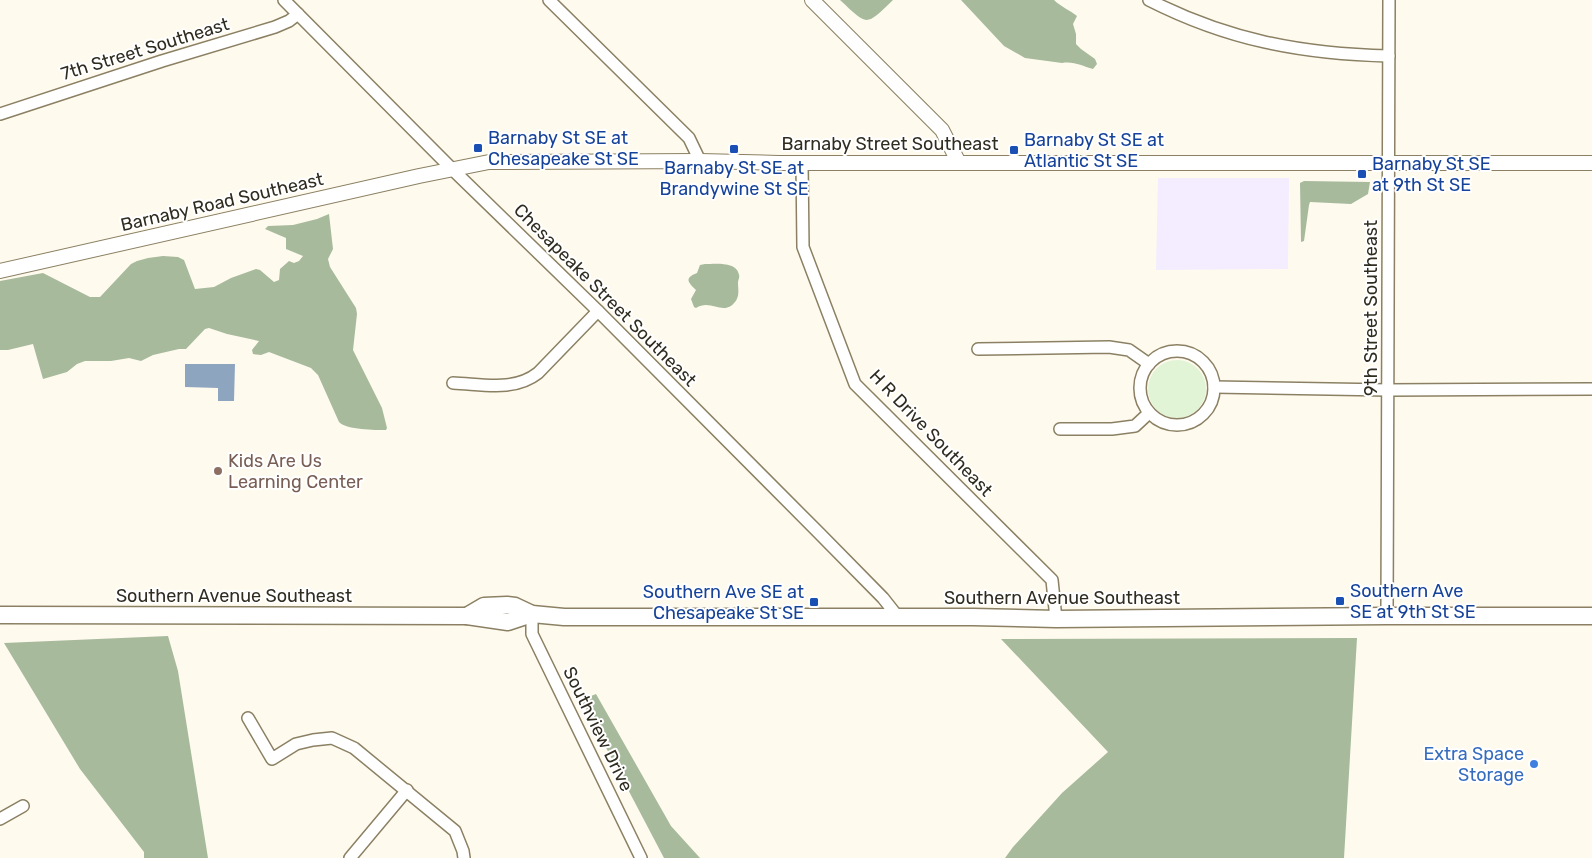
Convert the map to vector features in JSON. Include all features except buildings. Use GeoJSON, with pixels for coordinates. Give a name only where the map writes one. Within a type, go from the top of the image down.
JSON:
{"type":"FeatureCollection","features":[{"type":"Feature","properties":{"kind":"main road","name":"Southern Avenue Southeast"},"geometry":{"type":"LineString","coordinates":[[0,616],[467,616],[508,622],[532,614],[574,617],[1056,619],[1592,616]]}},
{"type":"Feature","properties":{"kind":"street","name":"Chesapeake Street Southeast"},"geometry":{"type":"LineString","coordinates":[[284,0],[883,598],[898,617]]}},
{"type":"Feature","properties":{"kind":"street"},"geometry":{"type":"LineString","coordinates":[[549,0],[689,138],[700,161]]}},
{"type":"Feature","properties":{"kind":"street"},"geometry":{"type":"LineString","coordinates":[[812,0],[942,130],[959,163]]}},
{"type":"Feature","properties":{"kind":"street"},"geometry":{"type":"LineString","coordinates":[[1149,0],[1194,21],[1266,43],[1323,52],[1389,56]]}},
{"type":"Feature","properties":{"kind":"street","name":"9th Street Southeast"},"geometry":{"type":"LineString","coordinates":[[1387,616],[1389,0]]}},
{"type":"Feature","properties":{"kind":"street","name":"7th Street Southeast"},"geometry":{"type":"LineString","coordinates":[[0,114],[162,61],[275,27],[289,21],[298,14]]}},
{"type":"Feature","properties":{"kind":"street","name":"Barnaby Street Southeast"},"geometry":{"type":"LineString","coordinates":[[452,169],[489,162],[1389,162]]}},
{"type":"Feature","properties":{"kind":"street","name":"H R Drive Southeast"},"geometry":{"type":"LineString","coordinates":[[802,162],[803,247],[855,384],[1052,580],[1056,619]]}},
{"type":"Feature","properties":{"kind":"street"},"geometry":{"type":"LineString","coordinates":[[1389,162],[1592,162]]}},
{"type":"Feature","properties":{"kind":"street","name":"Barnaby Road Southeast"},"geometry":{"type":"LineString","coordinates":[[0,271],[452,169]]}},
{"type":"Feature","properties":{"kind":"street"},"geometry":{"type":"LineString","coordinates":[[453,383],[509,385],[526,381],[538,373],[598,312]]}},
{"type":"Feature","properties":{"kind":"street"},"geometry":{"type":"LineString","coordinates":[[978,349],[1109,347],[1129,350],[1149,364]]}},
{"type":"Feature","properties":{"kind":"street"},"geometry":{"type":"LineString","coordinates":[[1180,351],[1189,353],[1202,361],[1213,378],[1214,387],[1212,401],[1200,418],[1189,424],[1180,425],[1167,424],[1149,413],[1142,399],[1140,389],[1143,372],[1149,364],[1166,353],[1180,351]]}},
{"type":"Feature","properties":{"kind":"street"},"geometry":{"type":"LineString","coordinates":[[1214,387],[1388,390],[1592,389]]}},
{"type":"Feature","properties":{"kind":"street"},"geometry":{"type":"LineString","coordinates":[[1060,428],[1112,429],[1136,426],[1149,413]]}},
{"type":"Feature","properties":{"kind":"street","name":"Southview Drive"},"geometry":{"type":"LineString","coordinates":[[532,614],[532,634],[641,858]]}},
{"type":"Feature","properties":{"kind":"street"},"geometry":{"type":"LineString","coordinates":[[248,718],[272,759],[296,744],[313,740],[332,738],[354,748],[455,831],[464,858]]}},
{"type":"Feature","properties":{"kind":"street"},"geometry":{"type":"LineString","coordinates":[[350,858],[407,790]]}},
{"type":"Feature","properties":{"kind":"street"},"geometry":{"type":"LineString","coordinates":[[0,819],[23,806]]}},
{"type":"Feature","properties":{"kind":"shaded area"},"geometry":{"type":"Polygon","coordinates":[[[1158,178],[1289,178],[1288,269],[1156,270],[1158,178]]]}},
{"type":"Feature","properties":{"kind":"green space"},"geometry":{"type":"Polygon","coordinates":[[[840,0],[893,0],[877,15],[866,20],[856,15],[840,0]]]}},
{"type":"Feature","properties":{"kind":"green space"},"geometry":{"type":"Polygon","coordinates":[[[961,0],[1054,0],[1077,16],[1073,24],[1076,44],[1095,59],[1097,64],[1093,69],[1074,63],[1025,58],[1004,46],[961,0]]]}},
{"type":"Feature","properties":{"kind":"green space"},"geometry":{"type":"Polygon","coordinates":[[[1304,181],[1370,182],[1368,194],[1351,204],[1310,202],[1304,241],[1301,242],[1300,183],[1304,181]]]}},
{"type":"Feature","properties":{"kind":"green space"},"geometry":{"type":"Polygon","coordinates":[[[329,214],[333,249],[328,259],[330,267],[356,308],[353,350],[382,408],[386,430],[361,429],[343,425],[339,422],[318,375],[311,368],[269,352],[261,355],[253,354],[252,350],[259,341],[209,328],[205,329],[186,349],[153,355],[141,361],[129,358],[111,361],[85,361],[77,364],[67,372],[43,379],[33,344],[0,350],[0,281],[43,273],[90,297],[100,297],[131,264],[148,258],[163,256],[178,257],[184,260],[195,289],[214,287],[231,278],[256,269],[260,270],[274,282],[279,280],[280,269],[289,261],[294,263],[303,256],[286,249],[286,238],[265,229],[268,226],[293,225],[329,214]]]}},
{"type":"Feature","properties":{"kind":"green space"},"geometry":{"type":"Polygon","coordinates":[[[700,265],[730,265],[737,271],[739,276],[737,300],[730,306],[726,308],[707,305],[694,307],[691,299],[696,290],[689,282],[689,278],[697,273],[700,265]]]}},
{"type":"Feature","properties":{"kind":"green space"},"geometry":{"type":"Polygon","coordinates":[[[1177,360],[1188,362],[1201,373],[1206,389],[1204,400],[1193,413],[1177,418],[1166,416],[1153,405],[1148,389],[1150,378],[1161,365],[1177,360]]]}},
{"type":"Feature","properties":{"kind":"green space"},"geometry":{"type":"Polygon","coordinates":[[[168,636],[178,671],[208,858],[144,858],[144,852],[80,769],[4,643],[168,636]]]}},
{"type":"Feature","properties":{"kind":"green space"},"geometry":{"type":"Polygon","coordinates":[[[1357,638],[1344,858],[1005,858],[1062,793],[1108,752],[1001,639],[1357,638]]]}},
{"type":"Feature","properties":{"kind":"green space"},"geometry":{"type":"Polygon","coordinates":[[[596,694],[671,826],[700,858],[664,858],[581,700],[596,694]]]}},
{"type":"Feature","properties":{"kind":"water"},"geometry":{"type":"Polygon","coordinates":[[[185,364],[235,364],[234,401],[218,401],[218,388],[185,387],[185,364]]]}},
{"type":"Feature","properties":{"kind":"place","name":"Barnaby St SE at Chesapeake St SE"},"geometry":{"type":"Point","coordinates":[478,148]}},
{"type":"Feature","properties":{"kind":"place","name":"Barnaby St SE at Brandywine St SE"},"geometry":{"type":"Point","coordinates":[734,149]}},
{"type":"Feature","properties":{"kind":"place","name":"Barnaby St SE at Atlantic St SE"},"geometry":{"type":"Point","coordinates":[1014,150]}},
{"type":"Feature","properties":{"kind":"place","name":"Barnaby St SE at 9th St SE"},"geometry":{"type":"Point","coordinates":[1362,174]}},
{"type":"Feature","properties":{"kind":"place","name":"Kids Are Us Learning Center"},"geometry":{"type":"Point","coordinates":[218,471]}},
{"type":"Feature","properties":{"kind":"place","name":"Southern Ave SE at 9th St SE"},"geometry":{"type":"Point","coordinates":[1340,601]}},
{"type":"Feature","properties":{"kind":"place","name":"Southern Ave SE at Chesapeake St SE"},"geometry":{"type":"Point","coordinates":[814,602]}},
{"type":"Feature","properties":{"kind":"place","name":"Extra Space Storage"},"geometry":{"type":"Point","coordinates":[1534,764]}}]}
